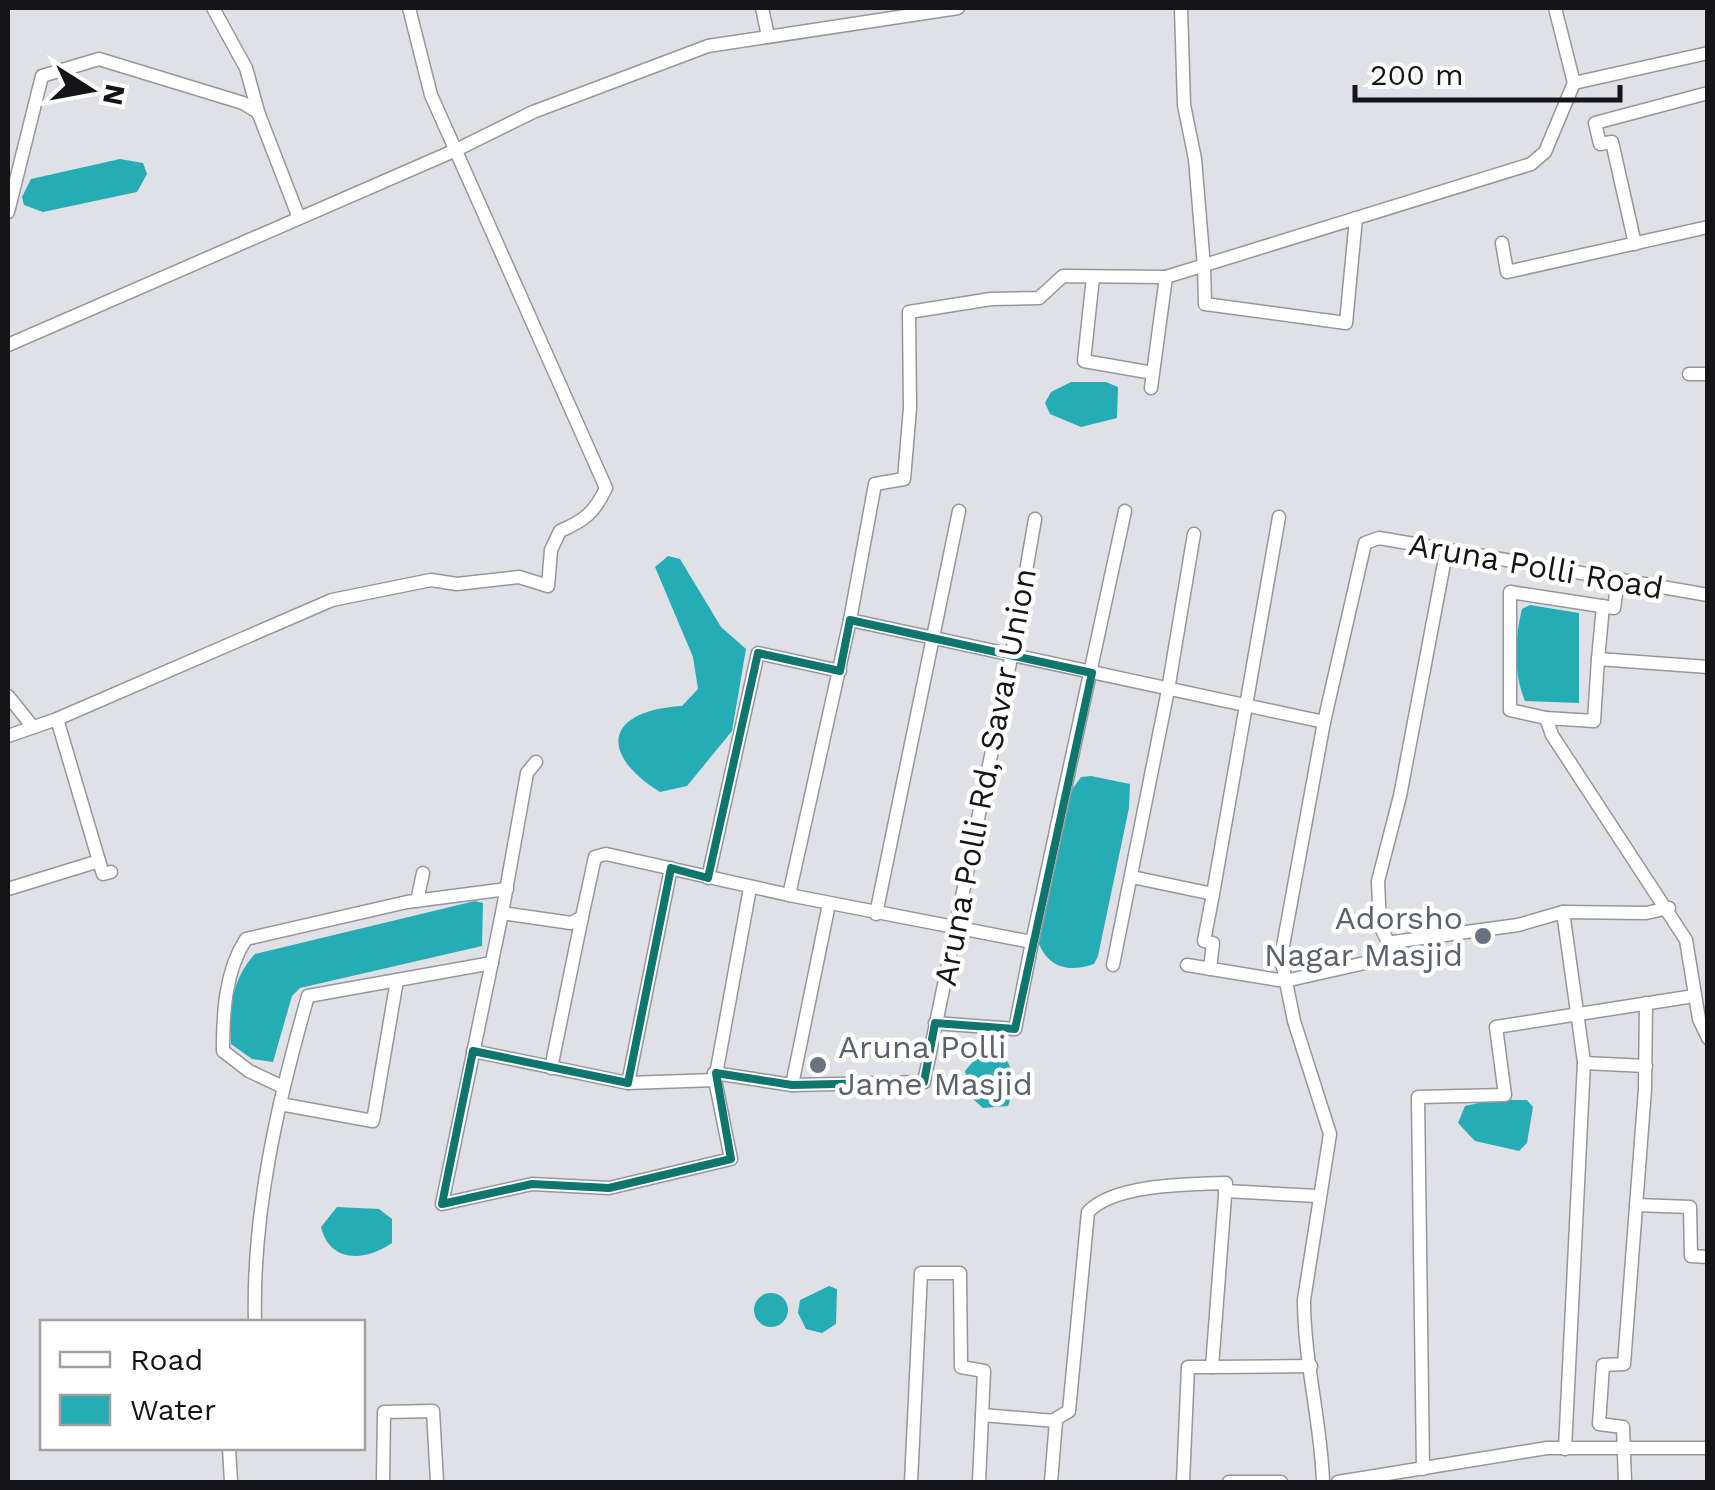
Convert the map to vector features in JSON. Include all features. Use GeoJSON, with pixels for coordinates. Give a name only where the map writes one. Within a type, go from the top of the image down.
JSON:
{"type":"FeatureCollection","features":[{"type":"Feature","properties":{"kind":"street"},"geometry":{"type":"LineString","coordinates":[[213,8],[246,68],[259,115],[299,218]]}},
{"type":"Feature","properties":{"kind":"street"},"geometry":{"type":"LineString","coordinates":[[8,736],[332,600],[431,580],[457,584],[519,576],[548,586],[551,550],[560,531],[593,512],[606,488],[431,95],[410,8]]}},
{"type":"Feature","properties":{"kind":"street"},"geometry":{"type":"LineString","coordinates":[[762,8],[768,36]]}},
{"type":"Feature","properties":{"kind":"street"},"geometry":{"type":"LineString","coordinates":[[8,345],[456,150],[533,112],[708,46],[860,14],[958,8]]}},
{"type":"Feature","properties":{"kind":"street"},"geometry":{"type":"LineString","coordinates":[[1181,8],[1184,105],[1195,159],[1206,304],[1346,323],[1356,218]]}},
{"type":"Feature","properties":{"kind":"street"},"geometry":{"type":"LineString","coordinates":[[789,895],[840,671],[875,484],[904,479],[910,408],[909,312],[991,299],[1039,298],[1063,276],[1166,277],[1531,164],[1545,152],[1574,84],[1555,8]]}},
{"type":"Feature","properties":{"kind":"street"},"geometry":{"type":"LineString","coordinates":[[1574,84],[1708,53]]}},
{"type":"Feature","properties":{"kind":"street"},"geometry":{"type":"LineString","coordinates":[[8,212],[42,76],[99,60],[243,103],[259,115]]}},
{"type":"Feature","properties":{"kind":"street"},"geometry":{"type":"LineString","coordinates":[[1634,244],[1612,142],[1600,144],[1595,123],[1708,93]]}},
{"type":"Feature","properties":{"kind":"street"},"geometry":{"type":"LineString","coordinates":[[1502,244],[1507,272],[1708,228]]}},
{"type":"Feature","properties":{"kind":"street"},"geometry":{"type":"LineString","coordinates":[[1093,277],[1084,361],[1152,381],[1166,277]]}},
{"type":"Feature","properties":{"kind":"street"},"geometry":{"type":"LineString","coordinates":[[1689,374],[1708,374]]}},
{"type":"Feature","properties":{"kind":"street"},"geometry":{"type":"LineString","coordinates":[[876,914],[959,511]]}},
{"type":"Feature","properties":{"kind":"street"},"geometry":{"type":"LineString","coordinates":[[936,1023],[1015,1029],[1125,511]]}},
{"type":"Feature","properties":{"kind":"street"},"geometry":{"type":"LineString","coordinates":[[1210,969],[1213,943],[1204,941],[1250,705],[1279,518]]}},
{"type":"Feature","properties":{"kind":"street","name":"Aruna Polli Rd, Savar Union"},"geometry":{"type":"LineString","coordinates":[[792,1085],[924,1082],[1012,654],[1035,519]]}},
{"type":"Feature","properties":{"kind":"street"},"geometry":{"type":"LineString","coordinates":[[1113,965],[1168,690],[1194,534]]}},
{"type":"Feature","properties":{"kind":"street","name":"Aruna Polli Road"},"geometry":{"type":"LineString","coordinates":[[1324,722],[1365,543],[1379,538],[1446,553],[1708,595]]}},
{"type":"Feature","properties":{"kind":"street"},"geometry":{"type":"LineString","coordinates":[[1187,965],[1285,981],[1387,958],[1390,944],[1380,926],[1378,880],[1400,796],[1446,553]]}},
{"type":"Feature","properties":{"kind":"street"},"geometry":{"type":"LineString","coordinates":[[1603,606],[1594,721],[1546,718],[1510,710],[1510,592],[1603,606],[1614,608],[1618,581]]}},
{"type":"Feature","properties":{"kind":"street"},"geometry":{"type":"LineString","coordinates":[[850,620],[1324,722],[1281,957],[1330,1134],[1304,1300],[1322,1431],[1323,1482]]}},
{"type":"Feature","properties":{"kind":"street"},"geometry":{"type":"LineString","coordinates":[[708,878],[758,654],[840,671]]}},
{"type":"Feature","properties":{"kind":"street"},"geometry":{"type":"LineString","coordinates":[[1598,659],[1708,667]]}},
{"type":"Feature","properties":{"kind":"street"},"geometry":{"type":"LineString","coordinates":[[8,696],[34,727]]}},
{"type":"Feature","properties":{"kind":"street"},"geometry":{"type":"LineString","coordinates":[[56,718],[103,874],[110,872]]}},
{"type":"Feature","properties":{"kind":"street"},"geometry":{"type":"LineString","coordinates":[[1546,718],[1552,736],[1669,908],[1686,940],[1694,996],[1708,1038]]}},
{"type":"Feature","properties":{"kind":"street"},"geometry":{"type":"LineString","coordinates":[[536,762],[528,773],[442,1204],[532,1184],[608,1188],[731,1159],[714,1076],[750,888]]}},
{"type":"Feature","properties":{"kind":"street"},"geometry":{"type":"LineString","coordinates":[[551,1068],[595,857],[606,854],[750,888],[1032,942]]}},
{"type":"Feature","properties":{"kind":"street"},"geometry":{"type":"LineString","coordinates":[[8,889],[99,861]]}},
{"type":"Feature","properties":{"kind":"street"},"geometry":{"type":"LineString","coordinates":[[628,1083],[670,868]]}},
{"type":"Feature","properties":{"kind":"street"},"geometry":{"type":"LineString","coordinates":[[417,901],[423,873]]}},
{"type":"Feature","properties":{"kind":"street"},"geometry":{"type":"LineString","coordinates":[[1132,876],[1213,894]]}},
{"type":"Feature","properties":{"kind":"street"},"geometry":{"type":"LineString","coordinates":[[283,1087],[249,1071],[224,1051],[223,1023],[235,957],[246,939],[417,901],[507,888]]}},
{"type":"Feature","properties":{"kind":"street"},"geometry":{"type":"LineString","coordinates":[[473,1051],[628,1083],[714,1076],[792,1085],[829,904]]}},
{"type":"Feature","properties":{"kind":"street"},"geometry":{"type":"LineString","coordinates":[[1390,944],[1518,925],[1563,912],[1646,913],[1669,908]]}},
{"type":"Feature","properties":{"kind":"street"},"geometry":{"type":"LineString","coordinates":[[1563,912],[1584,1063],[1565,1448]]}},
{"type":"Feature","properties":{"kind":"street"},"geometry":{"type":"LineString","coordinates":[[502,913],[571,923],[582,917]]}},
{"type":"Feature","properties":{"kind":"street"},"geometry":{"type":"LineString","coordinates":[[255,1320],[254,1258],[283,1087],[308,996],[492,962]]}},
{"type":"Feature","properties":{"kind":"street"},"geometry":{"type":"LineString","coordinates":[[280,1104],[372,1121],[396,980]]}},
{"type":"Feature","properties":{"kind":"street"},"geometry":{"type":"LineString","coordinates":[[1423,1470],[1418,1097],[1505,1095],[1496,1028],[1694,996]]}},
{"type":"Feature","properties":{"kind":"street"},"geometry":{"type":"LineString","coordinates":[[1625,1482],[1623,1427],[1599,1424],[1603,1365],[1624,1364],[1646,1066],[1646,1004]]}},
{"type":"Feature","properties":{"kind":"street"},"geometry":{"type":"LineString","coordinates":[[1584,1063],[1646,1066]]}},
{"type":"Feature","properties":{"kind":"street"},"geometry":{"type":"LineString","coordinates":[[982,1415],[1054,1420],[1069,1412],[1088,1212],[1100,1199],[1174,1184],[1226,1183],[1212,1367]]}},
{"type":"Feature","properties":{"kind":"street"},"geometry":{"type":"LineString","coordinates":[[1225,1191],[1318,1196]]}},
{"type":"Feature","properties":{"kind":"street"},"geometry":{"type":"LineString","coordinates":[[1636,1206],[1690,1207],[1691,1256],[1708,1258]]}},
{"type":"Feature","properties":{"kind":"street"},"geometry":{"type":"LineString","coordinates":[[911,1482],[922,1273],[960,1273],[961,1368],[984,1371],[979,1482]]}},
{"type":"Feature","properties":{"kind":"street"},"geometry":{"type":"LineString","coordinates":[[1183,1482],[1188,1367],[1311,1366]]}},
{"type":"Feature","properties":{"kind":"street"},"geometry":{"type":"LineString","coordinates":[[383,1482],[384,1412],[433,1411],[438,1482]]}},
{"type":"Feature","properties":{"kind":"street"},"geometry":{"type":"LineString","coordinates":[[1050,1482],[1054,1420]]}},
{"type":"Feature","properties":{"kind":"street"},"geometry":{"type":"LineString","coordinates":[[1338,1482],[1547,1448],[1708,1448]]}},
{"type":"Feature","properties":{"kind":"street"},"geometry":{"type":"LineString","coordinates":[[230,1450],[231,1482]]}},
{"type":"Feature","properties":{"kind":"street"},"geometry":{"type":"LineString","coordinates":[[1230,1482],[1280,1482]]}},
{"type":"Feature","properties":{"kind":"highlighted area"},"geometry":{"type":"Polygon","coordinates":[[[850,620],[1092,673],[1015,1029],[935,1023],[924,1082],[792,1085],[716,1073],[731,1159],[609,1188],[532,1184],[442,1204],[473,1051],[628,1083],[671,868],[708,878],[758,653],[840,671],[850,620]]]}},
{"type":"Feature","properties":{"kind":"water"},"geometry":{"type":"Polygon","coordinates":[[[120,159],[143,163],[147,174],[137,192],[43,212],[24,205],[22,197],[31,179],[120,159]]]}},
{"type":"Feature","properties":{"kind":"water"},"geometry":{"type":"Polygon","coordinates":[[[1071,382],[1106,382],[1118,387],[1117,418],[1081,427],[1050,414],[1045,403],[1051,392],[1071,382]]]}},
{"type":"Feature","properties":{"kind":"water"},"geometry":{"type":"Polygon","coordinates":[[[668,556],[680,559],[721,627],[746,649],[732,731],[687,786],[660,792],[626,762],[619,748],[619,736],[626,724],[638,716],[682,706],[698,689],[693,657],[655,567],[668,556]]]}},
{"type":"Feature","properties":{"kind":"water"},"geometry":{"type":"Polygon","coordinates":[[[1530,605],[1579,613],[1579,703],[1525,701],[1518,679],[1517,643],[1522,609],[1530,605]]]}},
{"type":"Feature","properties":{"kind":"water"},"geometry":{"type":"Polygon","coordinates":[[[1081,777],[1130,784],[1129,808],[1098,956],[1094,964],[1066,968],[1045,955],[1037,938],[1071,791],[1081,777]]]}},
{"type":"Feature","properties":{"kind":"water"},"geometry":{"type":"Polygon","coordinates":[[[475,901],[483,903],[482,946],[300,988],[292,996],[273,1062],[252,1059],[231,1044],[233,996],[241,974],[255,954],[475,901]]]}},
{"type":"Feature","properties":{"kind":"water"},"geometry":{"type":"Polygon","coordinates":[[[996,1050],[1010,1067],[1010,1099],[1008,1106],[983,1108],[972,1098],[965,1071],[977,1057],[996,1050]]]}},
{"type":"Feature","properties":{"kind":"water"},"geometry":{"type":"Polygon","coordinates":[[[1492,1100],[1527,1100],[1533,1107],[1527,1143],[1519,1151],[1475,1141],[1458,1123],[1465,1106],[1492,1100]]]}},
{"type":"Feature","properties":{"kind":"water"},"geometry":{"type":"Polygon","coordinates":[[[337,1207],[379,1209],[392,1219],[392,1243],[360,1256],[332,1248],[321,1227],[337,1207]]]}},
{"type":"Feature","properties":{"kind":"water"},"geometry":{"type":"Polygon","coordinates":[[[829,1286],[837,1289],[836,1324],[822,1333],[806,1329],[798,1313],[800,1300],[829,1286]]]}},
{"type":"Feature","properties":{"kind":"water"},"geometry":{"type":"Polygon","coordinates":[[[771,1293],[783,1298],[788,1310],[783,1322],[771,1327],[759,1322],[754,1310],[759,1298],[771,1293]]]}},
{"type":"Feature","properties":{"kind":"place","name":"Adorsho Nagar Masjid"},"geometry":{"type":"Point","coordinates":[1483,936]}},
{"type":"Feature","properties":{"kind":"place","name":"Aruna Polli Jame Masjid"},"geometry":{"type":"Point","coordinates":[818,1065]}}]}
